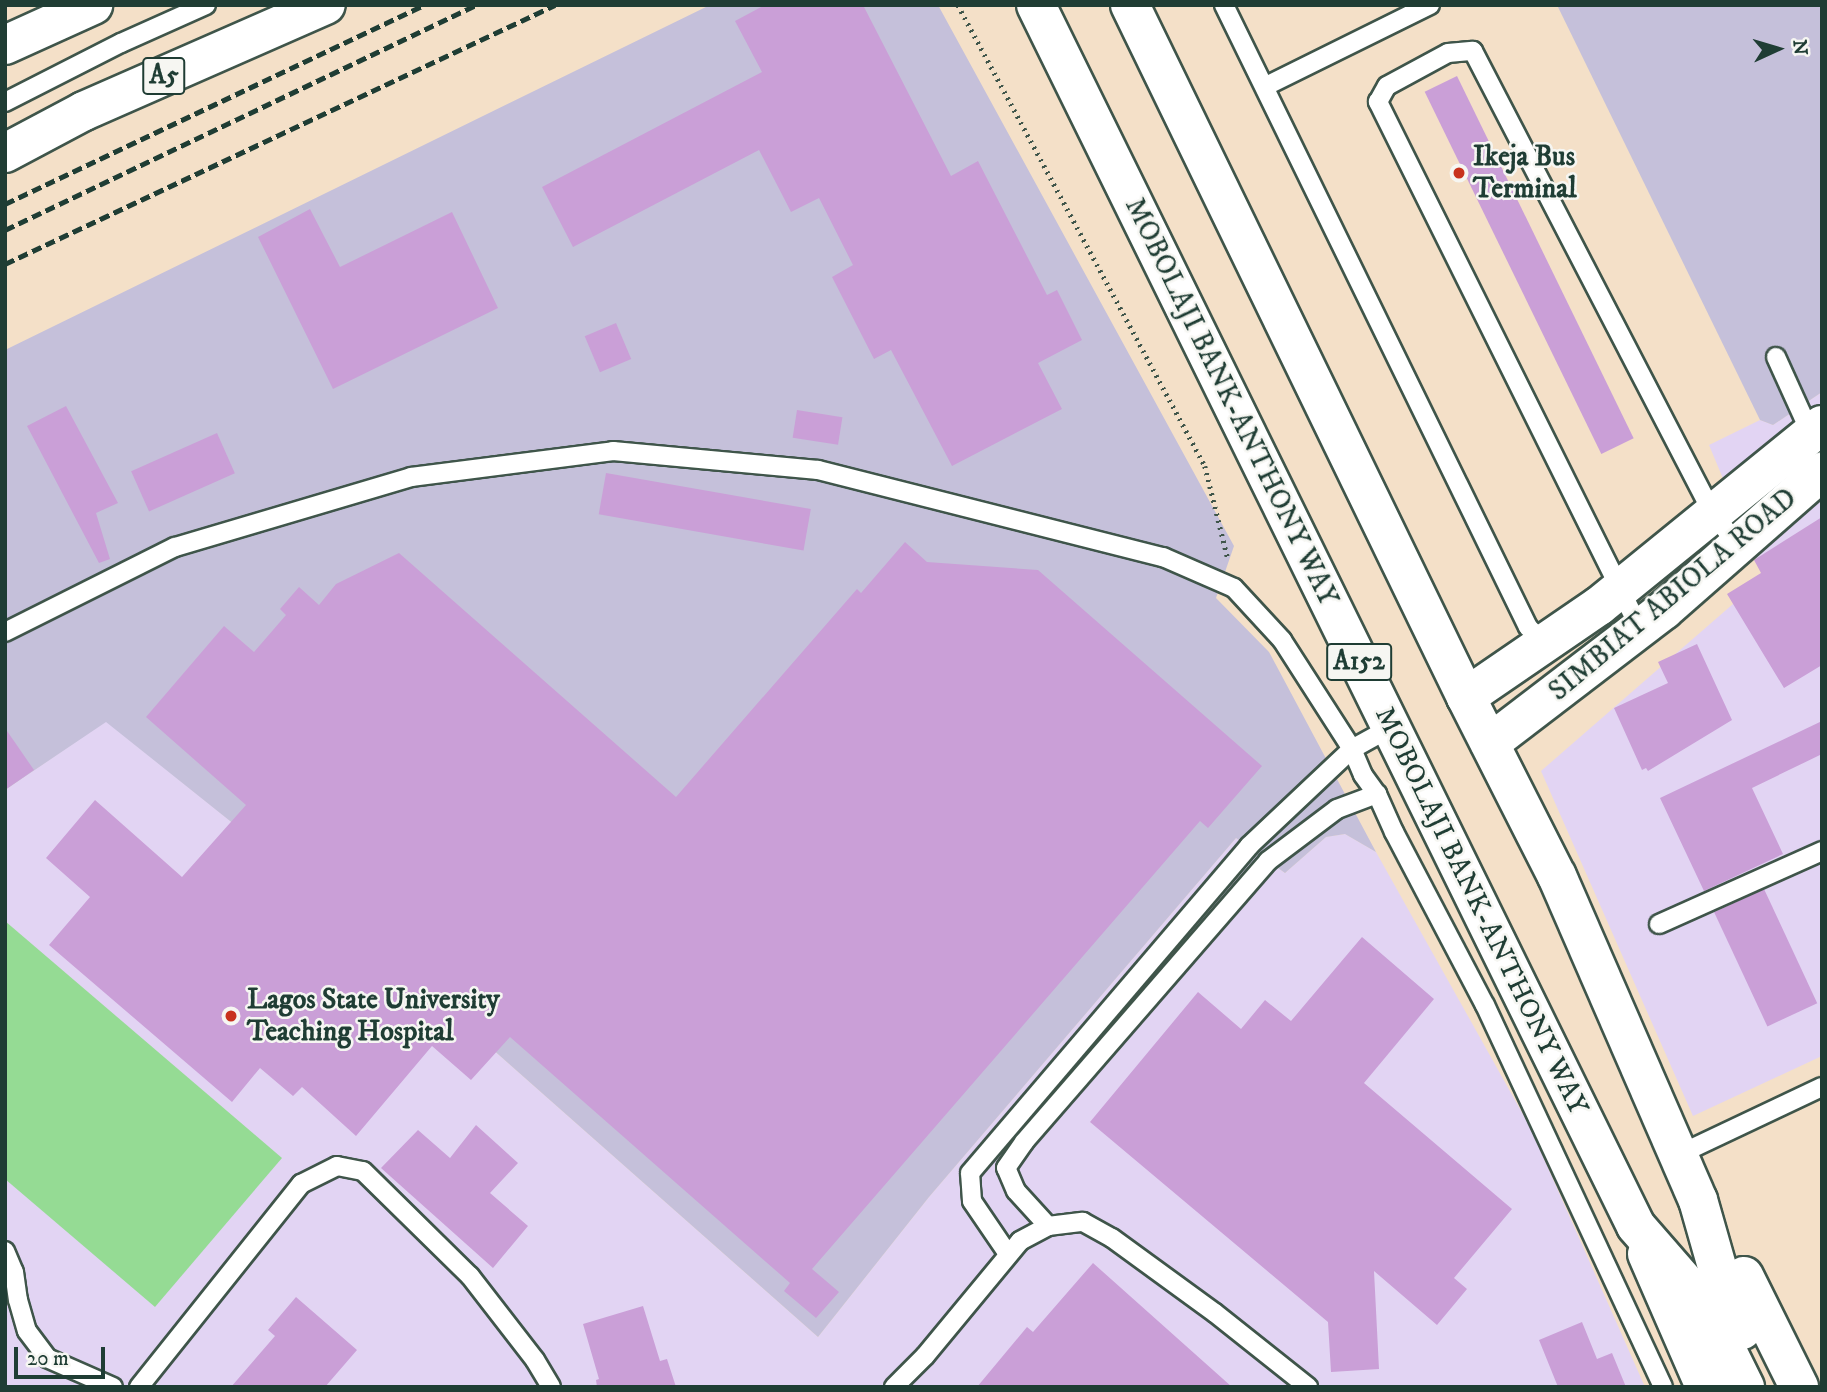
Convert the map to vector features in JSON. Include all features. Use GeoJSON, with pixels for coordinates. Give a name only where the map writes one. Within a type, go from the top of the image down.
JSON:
{"type":"FeatureCollection","features":[{"type":"Feature","properties":{"kind":"main road"},"geometry":{"type":"LineString","coordinates":[[5,46],[93,5]]}},
{"type":"Feature","properties":{"kind":"main road","name":"A5"},"geometry":{"type":"LineString","coordinates":[[5,153],[84,111],[326,5]]}},
{"type":"Feature","properties":{"kind":"main road","name":"MOBOLAJI BANK-ANTHONY WAY"},"geometry":{"type":"LineString","coordinates":[[1036,5],[1636,1226],[1715,1299],[1769,1387]]}},
{"type":"Feature","properties":{"kind":"main road","name":"MOBOLAJI BANK-ANTHONY WAY"},"geometry":{"type":"LineString","coordinates":[[1130,5],[1466,696],[1558,876],[1698,1200],[1715,1299],[1745,1387]]}},
{"type":"Feature","properties":{"kind":"main road"},"geometry":{"type":"LineString","coordinates":[[1466,696],[1545,644],[1618,590],[1816,429]]}},
{"type":"Feature","properties":{"kind":"main road","name":"SIMBIAT ABIOLA ROAD"},"geometry":{"type":"LineString","coordinates":[[1490,743],[1640,629],[1822,471]]}},
{"type":"Feature","properties":{"kind":"main road"},"geometry":{"type":"LineString","coordinates":[[1698,1200],[1749,1283],[1799,1387]]}},
{"type":"Feature","properties":{"kind":"main road"},"geometry":{"type":"LineString","coordinates":[[1636,1226],[1674,1320],[1705,1387]]}},
{"type":"Feature","properties":{"kind":"lane"},"geometry":{"type":"LineString","coordinates":[[5,102],[121,43],[206,5]]}},
{"type":"Feature","properties":{"kind":"lane"},"geometry":{"type":"LineString","coordinates":[[1224,5],[1266,86],[1528,627],[1545,644]]}},
{"type":"Feature","properties":{"kind":"lane"},"geometry":{"type":"LineString","coordinates":[[1266,86],[1430,5]]}},
{"type":"Feature","properties":{"kind":"lane"},"geometry":{"type":"LineString","coordinates":[[1640,629],[1618,590],[1378,102],[1387,86],[1448,52],[1473,51],[1713,514],[1738,545]]}},
{"type":"Feature","properties":{"kind":"lane"},"geometry":{"type":"LineString","coordinates":[[1776,356],[1816,429]]}},
{"type":"Feature","properties":{"kind":"lane"},"geometry":{"type":"LineString","coordinates":[[5,632],[175,547],[411,477],[613,452],[817,470],[1163,557],[1234,588],[1282,640],[1352,749],[1363,775],[1377,794],[1485,1004],[1662,1387]]}},
{"type":"Feature","properties":{"kind":"lane"},"geometry":{"type":"LineString","coordinates":[[1009,1254],[972,1201],[970,1173],[1249,846],[1352,749],[1390,729]]}},
{"type":"Feature","properties":{"kind":"lane"},"geometry":{"type":"LineString","coordinates":[[1048,1226],[1016,1191],[1006,1168],[1024,1142],[1268,861],[1337,808],[1377,794]]}},
{"type":"Feature","properties":{"kind":"lane"},"geometry":{"type":"LineString","coordinates":[[1659,924],[1822,851]]}},
{"type":"Feature","properties":{"kind":"lane"},"geometry":{"type":"LineString","coordinates":[[1678,1155],[1822,1087]]}},
{"type":"Feature","properties":{"kind":"lane"},"geometry":{"type":"LineString","coordinates":[[139,1387],[301,1184],[337,1166],[363,1171],[470,1276],[535,1360],[551,1387]]}},
{"type":"Feature","properties":{"kind":"lane"},"geometry":{"type":"LineString","coordinates":[[894,1387],[925,1356],[1020,1241],[1048,1226],[1083,1222],[1112,1238],[1215,1313],[1308,1387]]}},
{"type":"Feature","properties":{"kind":"lane"},"geometry":{"type":"LineString","coordinates":[[5,1251],[14,1272],[18,1300],[27,1331],[47,1358],[113,1387]]}},
{"type":"Feature","properties":{"kind":"path"},"geometry":{"type":"LineString","coordinates":[[958,5],[1205,466],[1234,588]]}},
{"type":"Feature","properties":{"kind":"shaded area"},"geometry":{"type":"Polygon","coordinates":[[[710,5],[938,5],[1234,546],[1216,598],[1269,652],[1376,852],[1345,834],[1326,837],[1285,873],[1236,838],[929,1197],[818,1337],[274,856],[106,722],[5,790],[5,350],[710,5]]]}},
{"type":"Feature","properties":{"kind":"shaded area"},"geometry":{"type":"Polygon","coordinates":[[[1557,5],[1822,5],[1822,392],[1773,425],[1760,420],[1557,5]]]}},
{"type":"Feature","properties":{"kind":"shaded area"},"geometry":{"type":"Polygon","coordinates":[[[1822,392],[1822,1056],[1693,1116],[1541,771],[1764,577],[1709,445],[1760,420],[1773,425],[1822,392]]]}},
{"type":"Feature","properties":{"kind":"shaded area","name":"Lagos State University Teaching Hospital"},"geometry":{"type":"Polygon","coordinates":[[[106,721],[274,856],[818,1337],[929,1197],[1236,838],[1285,873],[1326,837],[1345,834],[1376,852],[1529,1125],[1645,1387],[5,1387],[5,790],[106,721]]]}},
{"type":"Feature","properties":{"kind":"green space"},"geometry":{"type":"Polygon","coordinates":[[[5,921],[282,1158],[155,1307],[5,1179],[5,921]]]}},
{"type":"Feature","properties":{"kind":"building"},"geometry":{"type":"Polygon","coordinates":[[[765,5],[863,5],[951,176],[978,161],[1047,295],[1057,290],[1082,340],[1038,363],[1062,409],[952,466],[891,350],[874,359],[832,277],[853,265],[819,198],[791,212],[759,150],[573,247],[542,187],[762,72],[735,21],[765,5]]]}},
{"type":"Feature","properties":{"kind":"building"},"geometry":{"type":"Polygon","coordinates":[[[1457,76],[1634,438],[1601,454],[1425,92],[1457,76]]]}},
{"type":"Feature","properties":{"kind":"building"},"geometry":{"type":"Polygon","coordinates":[[[310,209],[340,267],[452,212],[498,308],[333,389],[258,237],[310,209]]]}},
{"type":"Feature","properties":{"kind":"building"},"geometry":{"type":"Polygon","coordinates":[[[616,323],[631,359],[600,372],[585,336],[616,323]]]}},
{"type":"Feature","properties":{"kind":"building"},"geometry":{"type":"Polygon","coordinates":[[[66,406],[118,503],[96,513],[110,559],[99,563],[27,426],[66,406]]]}},
{"type":"Feature","properties":{"kind":"building"},"geometry":{"type":"Polygon","coordinates":[[[797,410],[842,417],[838,445],[793,438],[797,410]]]}},
{"type":"Feature","properties":{"kind":"building"},"geometry":{"type":"Polygon","coordinates":[[[217,433],[235,473],[149,511],[131,471],[217,433]]]}},
{"type":"Feature","properties":{"kind":"building"},"geometry":{"type":"Polygon","coordinates":[[[606,473],[811,509],[804,550],[599,514],[606,473]]]}},
{"type":"Feature","properties":{"kind":"building"},"geometry":{"type":"Polygon","coordinates":[[[1822,517],[1822,665],[1784,688],[1727,594],[1761,573],[1754,560],[1822,517]]]}},
{"type":"Feature","properties":{"kind":"building"},"geometry":{"type":"Polygon","coordinates":[[[905,542],[927,562],[1038,570],[1262,766],[1208,828],[1200,821],[812,1269],[839,1292],[816,1318],[784,1291],[790,1283],[510,1037],[471,1080],[432,1046],[356,1136],[302,1087],[293,1096],[260,1068],[232,1102],[49,945],[90,897],[46,858],[95,800],[182,877],[246,805],[146,717],[224,626],[254,652],[286,615],[280,609],[299,587],[319,605],[336,584],[399,553],[676,797],[857,589],[861,593],[905,542]]]}},
{"type":"Feature","properties":{"kind":"building"},"geometry":{"type":"Polygon","coordinates":[[[1697,644],[1732,720],[1648,771],[1646,768],[1642,770],[1614,708],[1668,683],[1658,662],[1697,644]]]}},
{"type":"Feature","properties":{"kind":"building"},"geometry":{"type":"Polygon","coordinates":[[[1822,721],[1822,754],[1752,788],[1783,854],[1704,891],[1660,798],[1822,721]]]}},
{"type":"Feature","properties":{"kind":"building"},"geometry":{"type":"Polygon","coordinates":[[[5,728],[34,770],[5,790],[5,728]]]}},
{"type":"Feature","properties":{"kind":"building"},"geometry":{"type":"Polygon","coordinates":[[[1764,889],[1817,1003],[1767,1026],[1714,912],[1764,889]]]}},
{"type":"Feature","properties":{"kind":"building"},"geometry":{"type":"Polygon","coordinates":[[[1362,937],[1434,999],[1364,1083],[1512,1209],[1454,1278],[1467,1289],[1437,1325],[1374,1271],[1379,1369],[1331,1372],[1328,1322],[1090,1122],[1198,992],[1241,1029],[1265,1000],[1291,1021],[1362,937]]]}},
{"type":"Feature","properties":{"kind":"building"},"geometry":{"type":"Polygon","coordinates":[[[476,1125],[518,1163],[490,1193],[528,1226],[493,1268],[381,1168],[418,1130],[450,1158],[476,1125]]]}},
{"type":"Feature","properties":{"kind":"building"},"geometry":{"type":"Polygon","coordinates":[[[1093,1263],[1232,1387],[977,1387],[1027,1327],[1033,1332],[1093,1263]]]}},
{"type":"Feature","properties":{"kind":"building"},"geometry":{"type":"Polygon","coordinates":[[[296,1297],[357,1350],[325,1387],[231,1387],[275,1336],[268,1330],[296,1297]]]}},
{"type":"Feature","properties":{"kind":"building"},"geometry":{"type":"Polygon","coordinates":[[[643,1306],[660,1361],[667,1359],[676,1387],[597,1387],[596,1380],[599,1379],[583,1324],[643,1306]]]}},
{"type":"Feature","properties":{"kind":"building"},"geometry":{"type":"Polygon","coordinates":[[[1582,1322],[1597,1359],[1612,1353],[1626,1387],[1558,1387],[1539,1340],[1582,1322]]]}},
{"type":"Feature","properties":{"kind":"railway"},"geometry":{"type":"LineString","coordinates":[[5,204],[424,5]]}},
{"type":"Feature","properties":{"kind":"railway"},"geometry":{"type":"LineString","coordinates":[[5,230],[476,5]]}},
{"type":"Feature","properties":{"kind":"railway"},"geometry":{"type":"LineString","coordinates":[[5,264],[555,5]]}},
{"type":"Feature","properties":{"kind":"place","name":"Ikeja Bus Terminal"},"geometry":{"type":"Point","coordinates":[1459,173]}},
{"type":"Feature","properties":{"kind":"place","name":"Lagos State University Teaching Hospital"},"geometry":{"type":"Point","coordinates":[231,1016]}}]}
